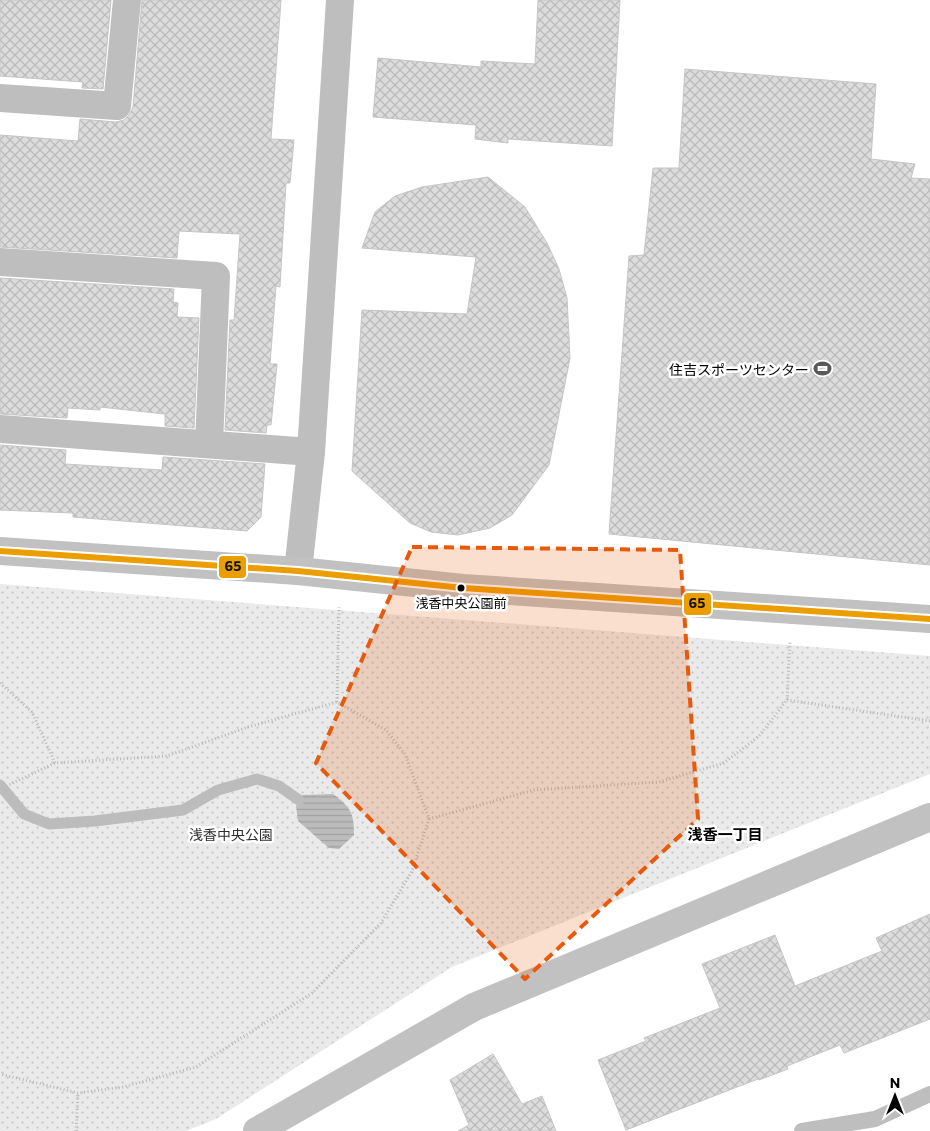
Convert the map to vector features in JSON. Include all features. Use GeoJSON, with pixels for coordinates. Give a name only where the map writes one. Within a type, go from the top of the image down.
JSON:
{"type":"FeatureCollection","features":[{"type":"Feature","properties":{"kind":"street"},"geometry":{"type":"LineString","coordinates":[[0,98],[117,106],[127,0]]}},
{"type":"Feature","properties":{"kind":"street"},"geometry":{"type":"LineString","coordinates":[[298,571],[311,452],[340,0]]}},
{"type":"Feature","properties":{"kind":"street"},"geometry":{"type":"LineString","coordinates":[[0,262],[216,276],[210,444]]}},
{"type":"Feature","properties":{"kind":"street"},"geometry":{"type":"LineString","coordinates":[[0,429],[311,452]]}},
{"type":"Feature","properties":{"kind":"street"},"geometry":{"type":"LineString","coordinates":[[0,551],[298,571],[463,588],[792,612],[930,619]]}},
{"type":"Feature","properties":{"kind":"street"},"geometry":{"type":"LineString","coordinates":[[257,1131],[474,1007],[930,817]]}},
{"type":"Feature","properties":{"kind":"lane"},"geometry":{"type":"LineString","coordinates":[[802,1131],[875,1119],[930,1094]]}},
{"type":"Feature","properties":{"kind":"path"},"geometry":{"type":"LineString","coordinates":[[337,702],[339,575]]}},
{"type":"Feature","properties":{"kind":"path"},"geometry":{"type":"LineString","coordinates":[[430,819],[534,790],[659,782],[724,763],[759,736],[788,700],[792,612]]}},
{"type":"Feature","properties":{"kind":"path"},"geometry":{"type":"LineString","coordinates":[[0,684],[32,712],[55,763]]}},
{"type":"Feature","properties":{"kind":"path"},"geometry":{"type":"LineString","coordinates":[[788,700],[930,720]]}},
{"type":"Feature","properties":{"kind":"path"},"geometry":{"type":"LineString","coordinates":[[0,789],[55,763],[167,756],[248,727],[337,702],[386,730],[404,754],[430,819],[412,870],[381,924],[312,993],[196,1067],[123,1087],[78,1093],[0,1074]]}},
{"type":"Feature","properties":{"kind":"path"},"geometry":{"type":"LineString","coordinates":[[76,1131],[78,1093]]}},
{"type":"Feature","properties":{"kind":"highlighted area"},"geometry":{"type":"Polygon","coordinates":[[[412,547],[680,550],[698,819],[525,979],[316,763],[412,547]]]}},
{"type":"Feature","properties":{"kind":"green space","name":"浅香中央公園"},"geometry":{"type":"Polygon","coordinates":[[[0,584],[930,656],[930,774],[452,967],[216,1119],[186,1131],[0,1131],[0,584]]]}},
{"type":"Feature","properties":{"kind":"shaded area"},"geometry":{"type":"Polygon","coordinates":[[[333,794],[348,807],[353,822],[354,835],[339,849],[329,848],[298,821],[296,806],[302,795],[333,794]]]}},
{"type":"Feature","properties":{"kind":"building"},"geometry":{"type":"Polygon","coordinates":[[[0,0],[111,0],[103,89],[82,88],[83,82],[0,76],[0,0]]]}},
{"type":"Feature","properties":{"kind":"building"},"geometry":{"type":"Polygon","coordinates":[[[142,0],[281,0],[271,139],[294,140],[290,183],[286,183],[280,287],[276,286],[270,364],[277,364],[271,425],[267,425],[266,433],[225,430],[230,320],[234,320],[240,234],[179,231],[177,258],[0,247],[0,135],[78,141],[80,119],[116,122],[124,120],[133,107],[142,0]]]}},
{"type":"Feature","properties":{"kind":"building"},"geometry":{"type":"Polygon","coordinates":[[[538,0],[620,0],[612,146],[508,139],[508,143],[475,139],[476,125],[373,117],[378,58],[481,67],[481,61],[535,64],[538,0]]]}},
{"type":"Feature","properties":{"kind":"building"},"geometry":{"type":"Polygon","coordinates":[[[685,69],[876,84],[871,159],[915,164],[911,178],[930,179],[930,565],[609,534],[629,256],[644,255],[653,168],[679,168],[685,69]]]}},
{"type":"Feature","properties":{"kind":"building"},"geometry":{"type":"Polygon","coordinates":[[[488,177],[525,207],[547,243],[559,269],[567,298],[570,358],[549,465],[512,515],[490,528],[458,535],[431,532],[410,523],[352,471],[362,310],[467,314],[476,257],[362,248],[375,212],[395,196],[422,187],[488,177]]]}},
{"type":"Feature","properties":{"kind":"building"},"geometry":{"type":"Polygon","coordinates":[[[0,278],[174,289],[173,302],[178,303],[177,317],[199,318],[194,428],[165,426],[165,414],[100,407],[100,410],[68,408],[67,418],[0,414],[0,278]]]}},
{"type":"Feature","properties":{"kind":"building"},"geometry":{"type":"Polygon","coordinates":[[[0,445],[66,450],[65,464],[162,470],[163,457],[265,464],[261,517],[247,531],[73,517],[73,513],[0,510],[0,445]]]}},
{"type":"Feature","properties":{"kind":"building"},"geometry":{"type":"Polygon","coordinates":[[[930,914],[930,1019],[844,1053],[840,1045],[787,1066],[788,1069],[626,1130],[598,1060],[646,1041],[644,1038],[720,1008],[702,964],[775,935],[795,986],[882,951],[876,938],[930,914]]]}},
{"type":"Feature","properties":{"kind":"building"},"geometry":{"type":"Polygon","coordinates":[[[493,1054],[522,1104],[542,1096],[556,1131],[458,1131],[469,1125],[450,1080],[493,1054]]]}},
{"type":"Feature","properties":{"kind":"waterway"},"geometry":{"type":"LineString","coordinates":[[0,785],[24,814],[49,824],[95,821],[183,810],[218,790],[257,779],[279,786],[299,800]]}},
{"type":"Feature","properties":{"kind":"transit line","name":"65"},"geometry":{"type":"LineString","coordinates":[[0,551],[298,571],[463,588],[930,619]]}},
{"type":"Feature","properties":{"kind":"place","name":"住吉スポーツセンター"},"geometry":{"type":"Point","coordinates":[823,369]}},
{"type":"Feature","properties":{"kind":"place","name":"浅香中央公園前"},"geometry":{"type":"Point","coordinates":[461,588]}},
{"type":"Feature","properties":{"kind":"district","name":"浅香一丁目"},"geometry":{"type":"Point","coordinates":[725,834]}}]}
